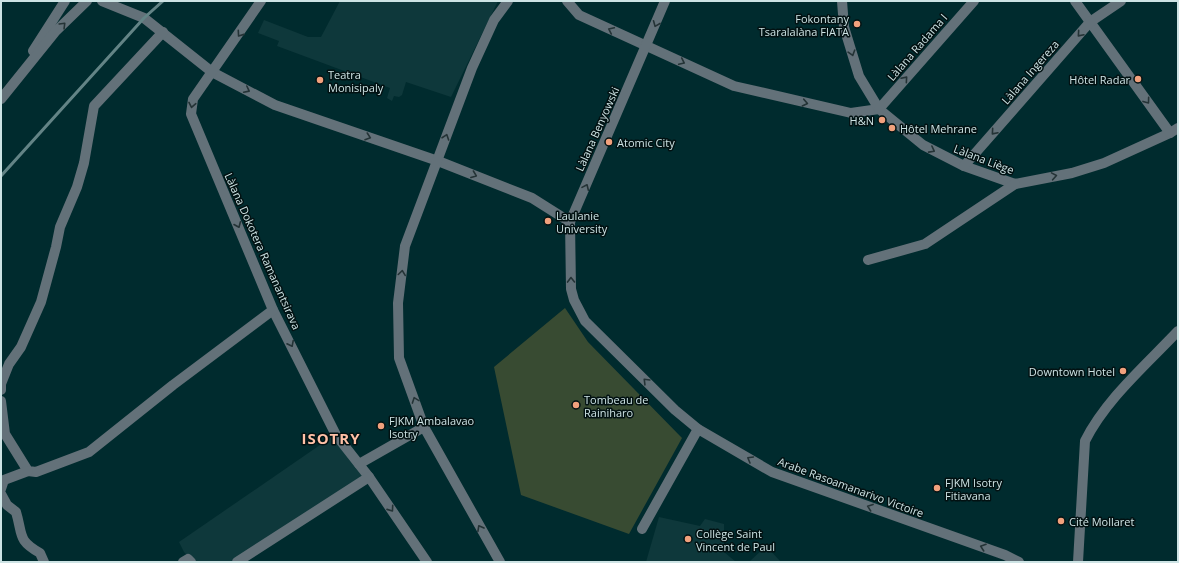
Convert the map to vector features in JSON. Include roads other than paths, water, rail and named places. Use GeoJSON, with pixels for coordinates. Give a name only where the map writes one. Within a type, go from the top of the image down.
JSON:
{"type":"FeatureCollection","features":[{"type":"Feature","properties":{"kind":"street"},"geometry":{"type":"LineString","coordinates":[[10,87],[65,1]]}},
{"type":"Feature","properties":{"kind":"street"},"geometry":{"type":"LineString","coordinates":[[1,99],[55,32],[87,1]]}},
{"type":"Feature","properties":{"kind":"street"},"geometry":{"type":"LineString","coordinates":[[102,1],[114,4],[144,18],[212,72],[275,105],[438,161],[532,198],[570,222]]}},
{"type":"Feature","properties":{"kind":"street","name":"Làlana Dokotera Ramanantsirava"},"geometry":{"type":"LineString","coordinates":[[261,1],[193,99],[191,114],[274,310],[336,435],[359,464],[427,562]]}},
{"type":"Feature","properties":{"kind":"street"},"geometry":{"type":"LineString","coordinates":[[500,562],[424,427],[399,358],[398,303],[406,246],[459,100],[482,44],[494,20],[508,1]]}},
{"type":"Feature","properties":{"kind":"street"},"geometry":{"type":"LineString","coordinates":[[567,1],[579,15],[734,86],[851,113],[879,109]]}},
{"type":"Feature","properties":{"kind":"street","name":"Làlana Benyowski"},"geometry":{"type":"LineString","coordinates":[[570,222],[647,46],[665,1]]}},
{"type":"Feature","properties":{"kind":"street","name":"Làlana Liège"},"geometry":{"type":"LineString","coordinates":[[842,1],[844,27],[859,76],[879,109],[923,145],[964,166],[1015,184],[1072,173],[1104,163],[1174,131]]}},
{"type":"Feature","properties":{"kind":"street","name":"Làlana Radama I"},"geometry":{"type":"LineString","coordinates":[[879,109],[974,1]]}},
{"type":"Feature","properties":{"kind":"street"},"geometry":{"type":"LineString","coordinates":[[1075,1],[1174,131]]}},
{"type":"Feature","properties":{"kind":"street","name":"Làlana Ingereza"},"geometry":{"type":"LineString","coordinates":[[964,166],[1090,22],[1121,1]]}},
{"type":"Feature","properties":{"kind":"street"},"geometry":{"type":"LineString","coordinates":[[1,390],[9,364],[21,347],[40,302],[56,247],[60,227],[77,187],[82,169],[94,106],[163,32]]}},
{"type":"Feature","properties":{"kind":"street"},"geometry":{"type":"LineString","coordinates":[[868,260],[925,244],[1015,184]]}},
{"type":"Feature","properties":{"kind":"street","name":"Arabe Rasoamanarivo Victoire"},"geometry":{"type":"LineString","coordinates":[[570,222],[571,288],[574,300],[585,321],[675,410],[698,429],[772,472],[1004,555],[1019,562]]}},
{"type":"Feature","properties":{"kind":"street"},"geometry":{"type":"LineString","coordinates":[[1,489],[4,480],[28,471],[36,472],[89,452],[173,385],[274,310]]}},
{"type":"Feature","properties":{"kind":"street"},"geometry":{"type":"LineString","coordinates":[[1078,562],[1085,441],[1091,430],[1120,391],[1178,331]]}},
{"type":"Feature","properties":{"kind":"street"},"geometry":{"type":"LineString","coordinates":[[1,401],[5,434],[28,471]]}},
{"type":"Feature","properties":{"kind":"street"},"geometry":{"type":"LineString","coordinates":[[359,464],[424,427]]}},
{"type":"Feature","properties":{"kind":"street"},"geometry":{"type":"LineString","coordinates":[[642,529],[698,429]]}},
{"type":"Feature","properties":{"kind":"street"},"geometry":{"type":"LineString","coordinates":[[237,562],[368,477]]}},
{"type":"Feature","properties":{"kind":"street"},"geometry":{"type":"LineString","coordinates":[[1,494],[6,505],[16,512],[22,538],[30,547],[40,553],[44,562]]}},
{"type":"Feature","properties":{"kind":"street"},"geometry":{"type":"LineString","coordinates":[[183,562],[188,559],[190,562]]}},
{"type":"Feature","properties":{"kind":"railway"},"geometry":{"type":"LineString","coordinates":[[1,176],[144,18],[163,1]]}},
{"type":"Feature","properties":{"kind":"place","name":"Fokontany Tsaralalàna FIATA"},"geometry":{"type":"Point","coordinates":[857,24]}},
{"type":"Feature","properties":{"kind":"place","name":"Hôtel Radar"},"geometry":{"type":"Point","coordinates":[1138,79]}},
{"type":"Feature","properties":{"kind":"place","name":"Teatra Monisipaly"},"geometry":{"type":"Point","coordinates":[320,80]}},
{"type":"Feature","properties":{"kind":"place","name":"H&N"},"geometry":{"type":"Point","coordinates":[882,120]}},
{"type":"Feature","properties":{"kind":"place","name":"Hôtel Mehrane"},"geometry":{"type":"Point","coordinates":[892,128]}},
{"type":"Feature","properties":{"kind":"place","name":"Atomic City"},"geometry":{"type":"Point","coordinates":[609,142]}},
{"type":"Feature","properties":{"kind":"place","name":"Laulanie University"},"geometry":{"type":"Point","coordinates":[548,221]}},
{"type":"Feature","properties":{"kind":"place","name":"Downtown Hotel"},"geometry":{"type":"Point","coordinates":[1123,371]}},
{"type":"Feature","properties":{"kind":"place","name":"Tombeau de Rainiharo"},"geometry":{"type":"Point","coordinates":[576,405]}},
{"type":"Feature","properties":{"kind":"place","name":"FJKM Ambalavao Isotry"},"geometry":{"type":"Point","coordinates":[381,426]}},
{"type":"Feature","properties":{"kind":"place","name":"FJKM Isotry Fitiavana"},"geometry":{"type":"Point","coordinates":[937,488]}},
{"type":"Feature","properties":{"kind":"place","name":"Cité Mollaret"},"geometry":{"type":"Point","coordinates":[1061,521]}},
{"type":"Feature","properties":{"kind":"place","name":"Collège Saint Vincent de Paul"},"geometry":{"type":"Point","coordinates":[688,539]}},
{"type":"Feature","properties":{"kind":"district","name":"ISOTRY"},"geometry":{"type":"Point","coordinates":[331,438]}}]}
